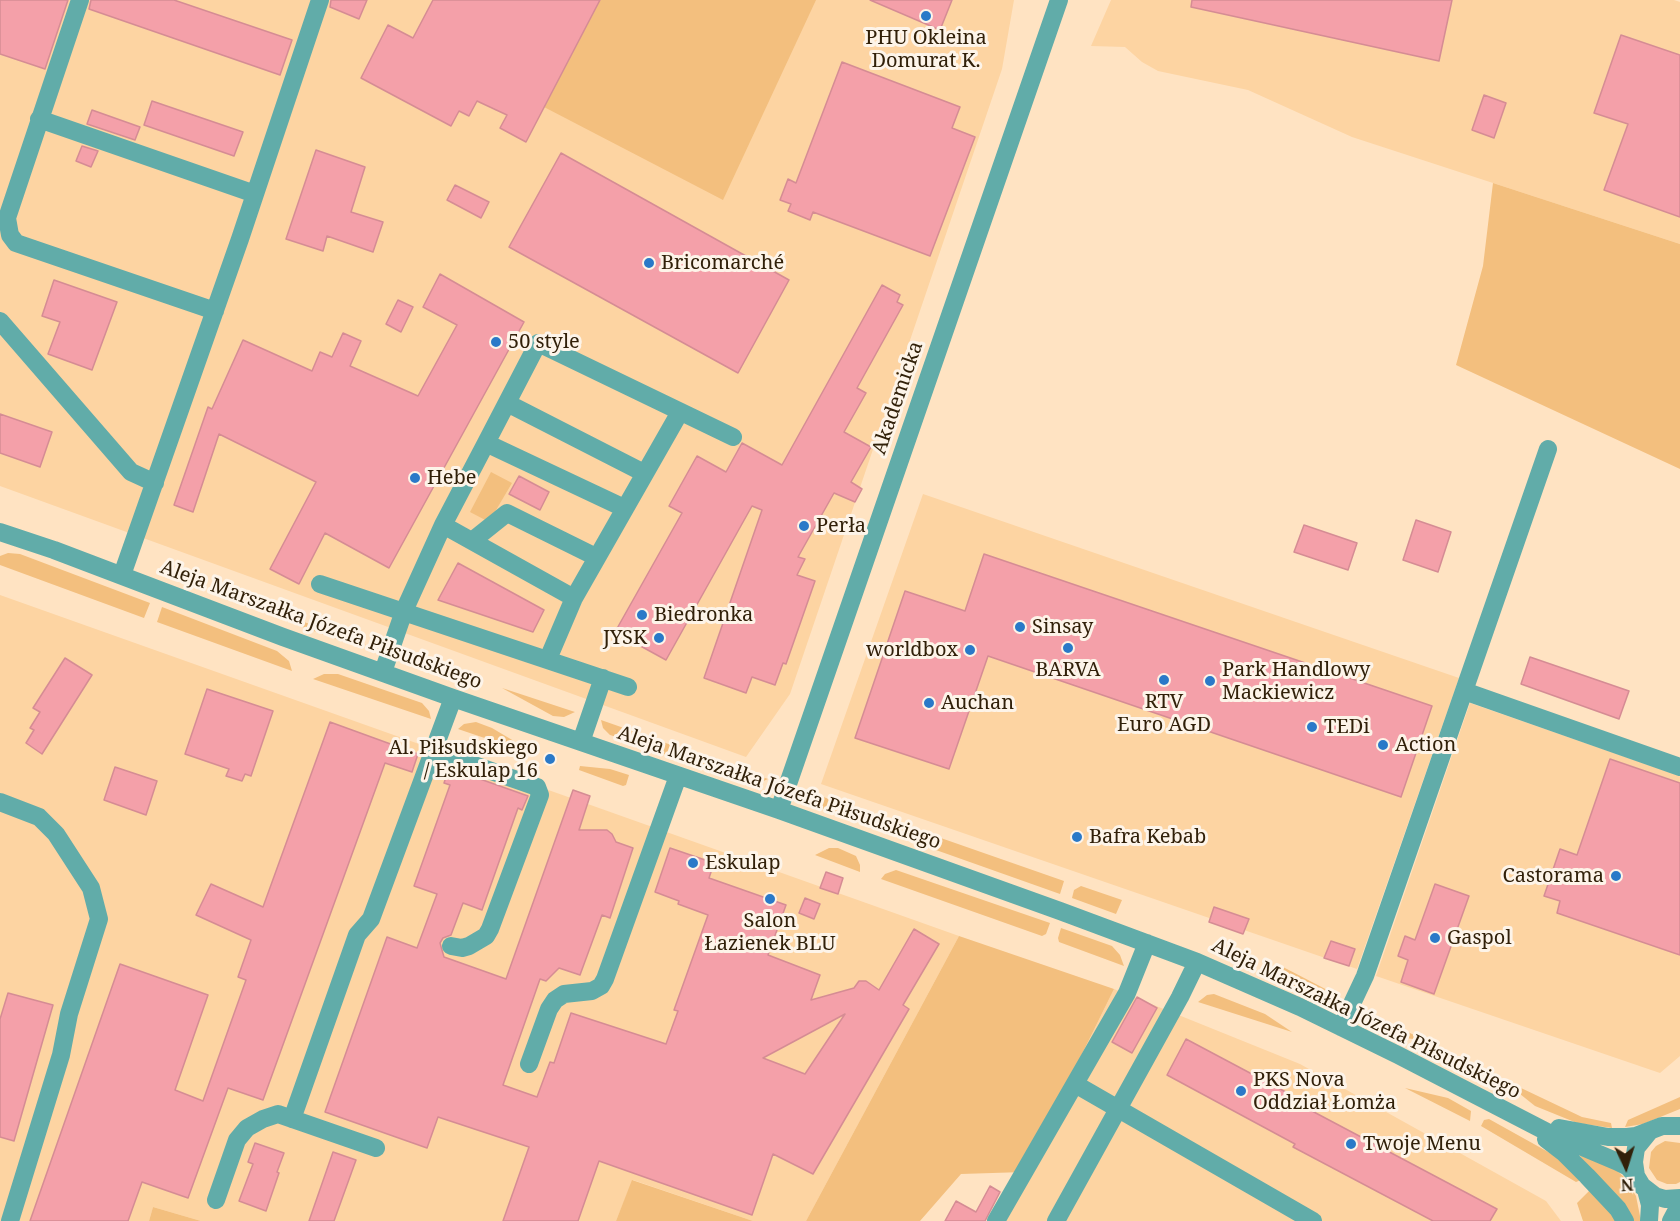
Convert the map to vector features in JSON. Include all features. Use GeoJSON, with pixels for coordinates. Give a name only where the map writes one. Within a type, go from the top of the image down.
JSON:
{"type":"FeatureCollection","features":[{"type":"Feature","properties":{"kind":"street"},"geometry":{"type":"LineString","coordinates":[[80,0],[7,218],[10,235],[16,243],[214,311]]}},
{"type":"Feature","properties":{"kind":"street"},"geometry":{"type":"LineString","coordinates":[[122,576],[320,0]]}},
{"type":"Feature","properties":{"kind":"street","name":"Akademicka"},"geometry":{"type":"LineString","coordinates":[[779,810],[1059,0]]}},
{"type":"Feature","properties":{"kind":"street"},"geometry":{"type":"LineString","coordinates":[[39,119],[255,194]]}},
{"type":"Feature","properties":{"kind":"street"},"geometry":{"type":"LineString","coordinates":[[0,321],[131,472],[154,483]]}},
{"type":"Feature","properties":{"kind":"street"},"geometry":{"type":"LineString","coordinates":[[383,672],[404,611],[444,525],[538,343],[732,437]]}},
{"type":"Feature","properties":{"kind":"street"},"geometry":{"type":"LineString","coordinates":[[507,403],[644,473]]}},
{"type":"Feature","properties":{"kind":"street"},"geometry":{"type":"LineString","coordinates":[[548,659],[574,598],[680,412]]}},
{"type":"Feature","properties":{"kind":"street"},"geometry":{"type":"LineString","coordinates":[[486,443],[624,508]]}},
{"type":"Feature","properties":{"kind":"street"},"geometry":{"type":"LineString","coordinates":[[1341,1027],[1365,976],[1548,449]]}},
{"type":"Feature","properties":{"kind":"street"},"geometry":{"type":"LineString","coordinates":[[472,541],[507,513],[596,557]]}},
{"type":"Feature","properties":{"kind":"street"},"geometry":{"type":"LineString","coordinates":[[444,525],[574,598]]}},
{"type":"Feature","properties":{"kind":"street","name":"Aleja Marszałka Józefa Piłsudskiego"},"geometry":{"type":"LineString","coordinates":[[0,532],[453,698],[779,810],[1197,962],[1341,1027],[1559,1138],[1628,1167],[1655,1196],[1665,1199],[1680,1198]]}},
{"type":"Feature","properties":{"kind":"street"},"geometry":{"type":"LineString","coordinates":[[320,584],[628,687]]}},
{"type":"Feature","properties":{"kind":"street"},"geometry":{"type":"LineString","coordinates":[[580,742],[603,678]]}},
{"type":"Feature","properties":{"kind":"street"},"geometry":{"type":"LineString","coordinates":[[1464,692],[1680,767]]}},
{"type":"Feature","properties":{"kind":"street"},"geometry":{"type":"LineString","coordinates":[[292,1119],[357,935],[371,919],[453,698]]}},
{"type":"Feature","properties":{"kind":"street"},"geometry":{"type":"LineString","coordinates":[[434,751],[537,787],[540,795],[486,936],[469,946],[462,948],[451,946]]}},
{"type":"Feature","properties":{"kind":"street"},"geometry":{"type":"LineString","coordinates":[[529,1064],[549,1009],[555,1000],[564,994],[592,991],[601,986],[605,979],[678,776]]}},
{"type":"Feature","properties":{"kind":"street"},"geometry":{"type":"LineString","coordinates":[[3,803],[39,817],[56,834],[91,888],[99,919],[69,1014],[61,1055],[10,1221]]}},
{"type":"Feature","properties":{"kind":"street"},"geometry":{"type":"LineString","coordinates":[[996,1221],[1127,993],[1147,943]]}},
{"type":"Feature","properties":{"kind":"street"},"geometry":{"type":"LineString","coordinates":[[1056,1221],[1180,997],[1197,962]]}},
{"type":"Feature","properties":{"kind":"street"},"geometry":{"type":"LineString","coordinates":[[1075,1084],[1313,1221]]}},
{"type":"Feature","properties":{"kind":"street"},"geometry":{"type":"LineString","coordinates":[[216,1200],[237,1140],[246,1128],[278,1113],[376,1148]]}},
{"type":"Feature","properties":{"kind":"street"},"geometry":{"type":"LineString","coordinates":[[1528,1121],[1574,1162],[1618,1209],[1625,1221]]}},
{"type":"Feature","properties":{"kind":"street","name":"Aleja Marszałka Józefa Piłsudskiego"},"geometry":{"type":"LineString","coordinates":[[1528,1121],[1608,1137],[1627,1137],[1677,1123]]}},
{"type":"Feature","properties":{"kind":"street"},"geometry":{"type":"LineString","coordinates":[[1648,1221],[1650,1204],[1634,1169],[1635,1155],[1641,1140],[1649,1132]]}},
{"type":"Feature","properties":{"kind":"street"},"geometry":{"type":"LineString","coordinates":[[1671,1221],[1680,1204]]}},
{"type":"Feature","properties":{"kind":"shaded area"},"geometry":{"type":"Polygon","coordinates":[[[0,0],[1014,0],[1002,69],[790,694],[746,757],[0,486],[0,0]]]}},
{"type":"Feature","properties":{"kind":"shaded area"},"geometry":{"type":"Polygon","coordinates":[[[599,0],[816,0],[723,200],[544,107],[599,0]]]}},
{"type":"Feature","properties":{"kind":"shaded area"},"geometry":{"type":"Polygon","coordinates":[[[1111,0],[1674,0],[1680,2],[1680,244],[1352,137],[1248,90],[1158,71],[1142,62],[1125,47],[1091,46],[1111,0]]]}},
{"type":"Feature","properties":{"kind":"shaded area"},"geometry":{"type":"Polygon","coordinates":[[[1493,183],[1680,244],[1680,469],[1456,365],[1483,266],[1493,183]]]}},
{"type":"Feature","properties":{"kind":"shaded area"},"geometry":{"type":"Polygon","coordinates":[[[491,472],[512,483],[489,522],[470,512],[491,472]]]}},
{"type":"Feature","properties":{"kind":"shaded area"},"geometry":{"type":"Polygon","coordinates":[[[923,494],[1459,678],[1357,969],[821,784],[923,494]]]}},
{"type":"Feature","properties":{"kind":"shaded area"},"geometry":{"type":"Polygon","coordinates":[[[8,553],[20,554],[150,603],[144,618],[0,565],[0,556],[8,553]]]}},
{"type":"Feature","properties":{"kind":"shaded area"},"geometry":{"type":"Polygon","coordinates":[[[0,595],[959,936],[806,1221],[753,1221],[633,1180],[616,1221],[201,1221],[153,1207],[149,1221],[0,1221],[0,595]]]}},
{"type":"Feature","properties":{"kind":"shaded area"},"geometry":{"type":"Polygon","coordinates":[[[237,597],[366,645],[352,645],[237,603],[237,597]]]}},
{"type":"Feature","properties":{"kind":"shaded area"},"geometry":{"type":"Polygon","coordinates":[[[162,607],[277,651],[289,661],[292,671],[157,622],[162,607]]]}},
{"type":"Feature","properties":{"kind":"shaded area"},"geometry":{"type":"Polygon","coordinates":[[[324,674],[338,674],[422,703],[429,711],[431,719],[313,679],[324,674]]]}},
{"type":"Feature","properties":{"kind":"shaded area"},"geometry":{"type":"Polygon","coordinates":[[[502,688],[575,712],[564,717],[553,716],[502,688]]]}},
{"type":"Feature","properties":{"kind":"shaded area"},"geometry":{"type":"Polygon","coordinates":[[[1470,703],[1680,776],[1680,1056],[1660,1073],[1376,976],[1470,703]]]}},
{"type":"Feature","properties":{"kind":"shaded area"},"geometry":{"type":"Polygon","coordinates":[[[601,720],[641,734],[639,744],[610,735],[603,728],[601,720]]]}},
{"type":"Feature","properties":{"kind":"shaded area"},"geometry":{"type":"Polygon","coordinates":[[[476,722],[492,728],[524,747],[523,749],[520,750],[458,729],[464,724],[476,722]]]}},
{"type":"Feature","properties":{"kind":"shaded area"},"geometry":{"type":"Polygon","coordinates":[[[655,740],[768,779],[759,783],[747,783],[652,750],[655,740]]]}},
{"type":"Feature","properties":{"kind":"shaded area"},"geometry":{"type":"Polygon","coordinates":[[[580,766],[610,769],[629,775],[626,785],[623,786],[579,770],[580,766]]]}},
{"type":"Feature","properties":{"kind":"shaded area"},"geometry":{"type":"Polygon","coordinates":[[[809,792],[1064,881],[1060,894],[826,811],[814,802],[809,792]]]}},
{"type":"Feature","properties":{"kind":"shaded area"},"geometry":{"type":"Polygon","coordinates":[[[829,848],[838,848],[856,856],[860,872],[815,855],[829,848]]]}},
{"type":"Feature","properties":{"kind":"shaded area"},"geometry":{"type":"Polygon","coordinates":[[[896,870],[1050,923],[1046,934],[1042,936],[881,879],[885,874],[896,870]]]}},
{"type":"Feature","properties":{"kind":"shaded area"},"geometry":{"type":"Polygon","coordinates":[[[1081,886],[1122,900],[1116,914],[1072,898],[1074,890],[1081,886]]]}},
{"type":"Feature","properties":{"kind":"shaded area"},"geometry":{"type":"Polygon","coordinates":[[[1061,928],[1112,946],[1120,955],[1124,966],[1059,942],[1061,928]]]}},
{"type":"Feature","properties":{"kind":"shaded area"},"geometry":{"type":"Polygon","coordinates":[[[959,936],[1114,989],[1024,1172],[961,1174],[920,1221],[806,1221],[959,936]]]}},
{"type":"Feature","properties":{"kind":"shaded area"},"geometry":{"type":"Polygon","coordinates":[[[1283,967],[1339,998],[1325,1001],[1278,980],[1283,967]]]}},
{"type":"Feature","properties":{"kind":"shaded area"},"geometry":{"type":"Polygon","coordinates":[[[1114,989],[1300,1064],[1546,1201],[1561,1221],[1000,1221],[1114,989]]]}},
{"type":"Feature","properties":{"kind":"shaded area"},"geometry":{"type":"Polygon","coordinates":[[[1214,994],[1265,1014],[1292,1032],[1198,1002],[1207,995],[1214,994]]]}},
{"type":"Feature","properties":{"kind":"shaded area"},"geometry":{"type":"Polygon","coordinates":[[[1366,1011],[1420,1040],[1392,1036],[1375,1027],[1367,1017],[1366,1011]]]}},
{"type":"Feature","properties":{"kind":"shaded area"},"geometry":{"type":"Polygon","coordinates":[[[1500,1078],[1582,1117],[1611,1123],[1612,1128],[1577,1123],[1535,1106],[1500,1078]]]}},
{"type":"Feature","properties":{"kind":"shaded area"},"geometry":{"type":"Polygon","coordinates":[[[1405,1088],[1448,1098],[1471,1111],[1470,1121],[1405,1088]]]}},
{"type":"Feature","properties":{"kind":"shaded area"},"geometry":{"type":"Polygon","coordinates":[[[1680,1097],[1680,1109],[1643,1124],[1625,1127],[1628,1120],[1680,1097]]]}},
{"type":"Feature","properties":{"kind":"shaded area"},"geometry":{"type":"Polygon","coordinates":[[[1489,1119],[1559,1158],[1581,1180],[1576,1182],[1481,1126],[1484,1120],[1489,1119]]]}},
{"type":"Feature","properties":{"kind":"shaded area"},"geometry":{"type":"Polygon","coordinates":[[[1665,1141],[1680,1143],[1680,1182],[1676,1184],[1667,1184],[1657,1180],[1649,1168],[1651,1152],[1665,1141]]]}},
{"type":"Feature","properties":{"kind":"shaded area"},"geometry":{"type":"Polygon","coordinates":[[[1580,1154],[1615,1169],[1624,1177],[1636,1196],[1641,1221],[1633,1221],[1580,1154]]]}},
{"type":"Feature","properties":{"kind":"shaded area"},"geometry":{"type":"Polygon","coordinates":[[[632,1180],[753,1221],[616,1221],[632,1180]]]}},
{"type":"Feature","properties":{"kind":"shaded area"},"geometry":{"type":"Polygon","coordinates":[[[1590,1190],[1616,1221],[1583,1221],[1577,1203],[1590,1190]]]}},
{"type":"Feature","properties":{"kind":"shaded area"},"geometry":{"type":"Polygon","coordinates":[[[153,1207],[201,1221],[149,1221],[153,1207]]]}},
{"type":"Feature","properties":{"kind":"building"},"geometry":{"type":"Polygon","coordinates":[[[0,0],[68,0],[45,69],[0,54],[0,0]]]}},
{"type":"Feature","properties":{"kind":"building"},"geometry":{"type":"Polygon","coordinates":[[[91,0],[174,0],[292,40],[280,75],[89,9],[91,0]]]}},
{"type":"Feature","properties":{"kind":"building"},"geometry":{"type":"Polygon","coordinates":[[[331,0],[367,0],[359,19],[330,7],[331,0]]]}},
{"type":"Feature","properties":{"kind":"building"},"geometry":{"type":"Polygon","coordinates":[[[433,0],[600,0],[526,142],[500,128],[507,115],[477,101],[469,116],[459,111],[451,126],[361,78],[388,25],[413,38],[433,0]]]}},
{"type":"Feature","properties":{"kind":"building","name":"PHU Okleina Domurat K."},"geometry":{"type":"Polygon","coordinates":[[[870,0],[952,0],[940,30],[870,0]]]}},
{"type":"Feature","properties":{"kind":"building"},"geometry":{"type":"Polygon","coordinates":[[[1192,0],[1452,0],[1439,61],[1191,7],[1192,0]]]}},
{"type":"Feature","properties":{"kind":"building"},"geometry":{"type":"Polygon","coordinates":[[[1621,35],[1680,55],[1680,217],[1604,190],[1628,124],[1594,113],[1621,35]]]}},
{"type":"Feature","properties":{"kind":"building"},"geometry":{"type":"Polygon","coordinates":[[[842,62],[960,107],[952,128],[975,137],[930,256],[813,212],[810,220],[788,211],[791,204],[780,200],[788,179],[796,183],[842,62]]]}},
{"type":"Feature","properties":{"kind":"building"},"geometry":{"type":"Polygon","coordinates":[[[1484,95],[1506,103],[1494,138],[1472,130],[1484,95]]]}},
{"type":"Feature","properties":{"kind":"building"},"geometry":{"type":"Polygon","coordinates":[[[152,101],[243,132],[234,156],[144,125],[152,101]]]}},
{"type":"Feature","properties":{"kind":"building"},"geometry":{"type":"Polygon","coordinates":[[[92,110],[140,127],[135,140],[87,124],[92,110]]]}},
{"type":"Feature","properties":{"kind":"building"},"geometry":{"type":"Polygon","coordinates":[[[82,146],[98,151],[91,167],[76,161],[82,146]]]}},
{"type":"Feature","properties":{"kind":"building"},"geometry":{"type":"Polygon","coordinates":[[[316,150],[365,167],[351,212],[383,222],[373,252],[327,236],[323,251],[286,239],[316,150]]]}},
{"type":"Feature","properties":{"kind":"building","name":"Bricomarché"},"geometry":{"type":"Polygon","coordinates":[[[561,153],[789,280],[738,373],[509,247],[561,153]]]}},
{"type":"Feature","properties":{"kind":"building"},"geometry":{"type":"Polygon","coordinates":[[[455,185],[489,202],[481,218],[447,200],[455,185]]]}},
{"type":"Feature","properties":{"kind":"building"},"geometry":{"type":"Polygon","coordinates":[[[440,274],[524,322],[389,568],[325,533],[299,584],[270,569],[316,482],[219,434],[193,512],[174,505],[208,407],[212,409],[243,340],[312,371],[320,352],[332,357],[343,333],[361,341],[350,366],[418,396],[457,325],[423,307],[440,274]]]}},
{"type":"Feature","properties":{"kind":"building"},"geometry":{"type":"Polygon","coordinates":[[[54,280],[117,302],[92,370],[48,354],[60,322],[42,316],[54,280]]]}},
{"type":"Feature","properties":{"kind":"building"},"geometry":{"type":"Polygon","coordinates":[[[882,285],[900,295],[897,302],[903,305],[857,388],[866,393],[844,432],[871,447],[851,482],[862,489],[855,502],[834,493],[798,557],[805,559],[797,575],[815,581],[786,664],[783,663],[775,685],[752,677],[746,693],[704,678],[762,510],[752,506],[666,660],[615,632],[682,513],[669,506],[697,456],[726,472],[742,443],[782,465],[882,285]]]}},
{"type":"Feature","properties":{"kind":"building"},"geometry":{"type":"Polygon","coordinates":[[[398,300],[413,307],[401,332],[386,324],[398,300]]]}},
{"type":"Feature","properties":{"kind":"building"},"geometry":{"type":"Polygon","coordinates":[[[0,414],[52,432],[40,467],[0,453],[0,414]]]}},
{"type":"Feature","properties":{"kind":"building"},"geometry":{"type":"Polygon","coordinates":[[[519,476],[549,492],[540,510],[509,494],[519,476]]]}},
{"type":"Feature","properties":{"kind":"building"},"geometry":{"type":"Polygon","coordinates":[[[1416,520],[1451,532],[1438,572],[1403,560],[1416,520]]]}},
{"type":"Feature","properties":{"kind":"building"},"geometry":{"type":"Polygon","coordinates":[[[1304,525],[1357,543],[1348,570],[1294,552],[1304,525]]]}},
{"type":"Feature","properties":{"kind":"building","name":"Park Handlowy Mackiewicz"},"geometry":{"type":"Polygon","coordinates":[[[984,554],[1432,706],[1401,797],[988,656],[949,769],[855,738],[905,591],[965,611],[984,554]]]}},
{"type":"Feature","properties":{"kind":"building"},"geometry":{"type":"Polygon","coordinates":[[[458,563],[544,610],[533,632],[438,600],[458,563]]]}},
{"type":"Feature","properties":{"kind":"building"},"geometry":{"type":"Polygon","coordinates":[[[1530,657],[1629,691],[1619,719],[1521,684],[1530,657]]]}},
{"type":"Feature","properties":{"kind":"building"},"geometry":{"type":"Polygon","coordinates":[[[65,658],[92,675],[42,754],[26,743],[34,730],[30,728],[40,712],[33,708],[65,658]]]}},
{"type":"Feature","properties":{"kind":"building"},"geometry":{"type":"Polygon","coordinates":[[[207,689],[273,711],[251,776],[245,774],[242,781],[226,776],[229,769],[185,754],[207,689]]]}},
{"type":"Feature","properties":{"kind":"building"},"geometry":{"type":"Polygon","coordinates":[[[330,722],[418,754],[412,772],[385,763],[263,1100],[228,1088],[188,1198],[142,1182],[128,1221],[30,1221],[120,964],[208,995],[175,1090],[203,1101],[246,980],[238,977],[251,940],[196,915],[211,884],[263,907],[330,722]]]}},
{"type":"Feature","properties":{"kind":"building","name":"Castorama"},"geometry":{"type":"Polygon","coordinates":[[[1610,759],[1680,783],[1680,955],[1557,913],[1560,901],[1544,896],[1560,849],[1577,855],[1610,759]]]}},
{"type":"Feature","properties":{"kind":"building"},"geometry":{"type":"Polygon","coordinates":[[[115,767],[157,781],[146,815],[104,800],[115,767]]]}},
{"type":"Feature","properties":{"kind":"building"},"geometry":{"type":"Polygon","coordinates":[[[449,768],[528,796],[522,810],[518,808],[482,910],[463,903],[451,935],[443,938],[440,943],[444,957],[506,979],[573,790],[590,796],[579,830],[607,830],[616,842],[633,848],[610,918],[602,915],[580,975],[559,968],[546,981],[540,979],[503,1085],[537,1097],[550,1062],[554,1063],[571,1013],[666,1044],[678,1011],[674,1010],[708,915],[678,904],[679,901],[655,892],[670,848],[714,863],[709,878],[786,905],[768,955],[820,975],[811,1000],[854,988],[859,981],[866,981],[879,990],[914,929],[939,944],[903,1005],[909,1009],[813,1174],[773,1154],[752,1215],[599,1161],[578,1221],[503,1221],[529,1147],[438,1117],[427,1148],[325,1112],[387,937],[417,948],[437,894],[414,886],[450,785],[444,783],[449,768]],[[845,1014],[763,1058],[805,1074],[845,1014]]]}},
{"type":"Feature","properties":{"kind":"building"},"geometry":{"type":"Polygon","coordinates":[[[826,872],[843,878],[838,894],[820,888],[826,872]]]}},
{"type":"Feature","properties":{"kind":"building","name":"Gaspol"},"geometry":{"type":"Polygon","coordinates":[[[1435,884],[1469,896],[1434,994],[1401,982],[1408,960],[1398,956],[1405,936],[1415,940],[1435,884]]]}},
{"type":"Feature","properties":{"kind":"building"},"geometry":{"type":"Polygon","coordinates":[[[805,898],[820,904],[814,919],[799,913],[805,898]]]}},
{"type":"Feature","properties":{"kind":"building"},"geometry":{"type":"Polygon","coordinates":[[[1214,907],[1249,919],[1243,934],[1209,922],[1214,907]]]}},
{"type":"Feature","properties":{"kind":"building"},"geometry":{"type":"Polygon","coordinates":[[[1331,941],[1355,949],[1349,966],[1324,958],[1331,941]]]}},
{"type":"Feature","properties":{"kind":"building"},"geometry":{"type":"Polygon","coordinates":[[[8,993],[53,1005],[14,1141],[0,1137],[0,1019],[8,993]]]}},
{"type":"Feature","properties":{"kind":"building"},"geometry":{"type":"Polygon","coordinates":[[[1137,997],[1157,1008],[1132,1053],[1112,1042],[1137,997]]]}},
{"type":"Feature","properties":{"kind":"building"},"geometry":{"type":"Polygon","coordinates":[[[1186,1039],[1314,1107],[1312,1111],[1497,1209],[1490,1221],[1433,1221],[1293,1147],[1295,1144],[1167,1075],[1186,1039]]]}},
{"type":"Feature","properties":{"kind":"building"},"geometry":{"type":"Polygon","coordinates":[[[255,1143],[284,1153],[266,1211],[239,1201],[253,1164],[248,1162],[255,1143]]]}},
{"type":"Feature","properties":{"kind":"building"},"geometry":{"type":"Polygon","coordinates":[[[333,1152],[356,1160],[334,1221],[309,1221],[333,1152]]]}},
{"type":"Feature","properties":{"kind":"building"},"geometry":{"type":"Polygon","coordinates":[[[990,1186],[1000,1192],[985,1221],[945,1221],[956,1201],[976,1212],[990,1186]]]}},
{"type":"Feature","properties":{"kind":"place","name":"PHU Okleina Domurat K."},"geometry":{"type":"Point","coordinates":[926,16]}},
{"type":"Feature","properties":{"kind":"place","name":"Bricomarché"},"geometry":{"type":"Point","coordinates":[649,263]}},
{"type":"Feature","properties":{"kind":"place","name":"50 style"},"geometry":{"type":"Point","coordinates":[496,342]}},
{"type":"Feature","properties":{"kind":"place","name":"Hebe"},"geometry":{"type":"Point","coordinates":[415,478]}},
{"type":"Feature","properties":{"kind":"place","name":"Perła"},"geometry":{"type":"Point","coordinates":[804,526]}},
{"type":"Feature","properties":{"kind":"place","name":"Biedronka"},"geometry":{"type":"Point","coordinates":[642,615]}},
{"type":"Feature","properties":{"kind":"place","name":"Sinsay"},"geometry":{"type":"Point","coordinates":[1020,627]}},
{"type":"Feature","properties":{"kind":"place","name":"JYSK"},"geometry":{"type":"Point","coordinates":[659,638]}},
{"type":"Feature","properties":{"kind":"place","name":"BARVA"},"geometry":{"type":"Point","coordinates":[1068,648]}},
{"type":"Feature","properties":{"kind":"place","name":"worldbox"},"geometry":{"type":"Point","coordinates":[970,650]}},
{"type":"Feature","properties":{"kind":"place","name":"RTV Euro AGD"},"geometry":{"type":"Point","coordinates":[1164,680]}},
{"type":"Feature","properties":{"kind":"place","name":"Park Handlowy Mackiewicz"},"geometry":{"type":"Point","coordinates":[1210,681]}},
{"type":"Feature","properties":{"kind":"place","name":"Auchan"},"geometry":{"type":"Point","coordinates":[929,703]}},
{"type":"Feature","properties":{"kind":"place","name":"TEDi"},"geometry":{"type":"Point","coordinates":[1312,727]}},
{"type":"Feature","properties":{"kind":"place","name":"Action"},"geometry":{"type":"Point","coordinates":[1383,745]}},
{"type":"Feature","properties":{"kind":"place","name":"Al. Piłsudskiego / Eskulap 16"},"geometry":{"type":"Point","coordinates":[550,759]}},
{"type":"Feature","properties":{"kind":"place","name":"Bafra Kebab"},"geometry":{"type":"Point","coordinates":[1077,837]}},
{"type":"Feature","properties":{"kind":"place","name":"Eskulap"},"geometry":{"type":"Point","coordinates":[693,863]}},
{"type":"Feature","properties":{"kind":"place","name":"Castorama"},"geometry":{"type":"Point","coordinates":[1616,876]}},
{"type":"Feature","properties":{"kind":"place","name":"Salon Łazienek BLU"},"geometry":{"type":"Point","coordinates":[770,899]}},
{"type":"Feature","properties":{"kind":"place","name":"Gaspol"},"geometry":{"type":"Point","coordinates":[1435,938]}},
{"type":"Feature","properties":{"kind":"place","name":"PKS Nova Oddział Łomża"},"geometry":{"type":"Point","coordinates":[1241,1091]}},
{"type":"Feature","properties":{"kind":"place","name":"Twoje Menu"},"geometry":{"type":"Point","coordinates":[1351,1144]}}]}
